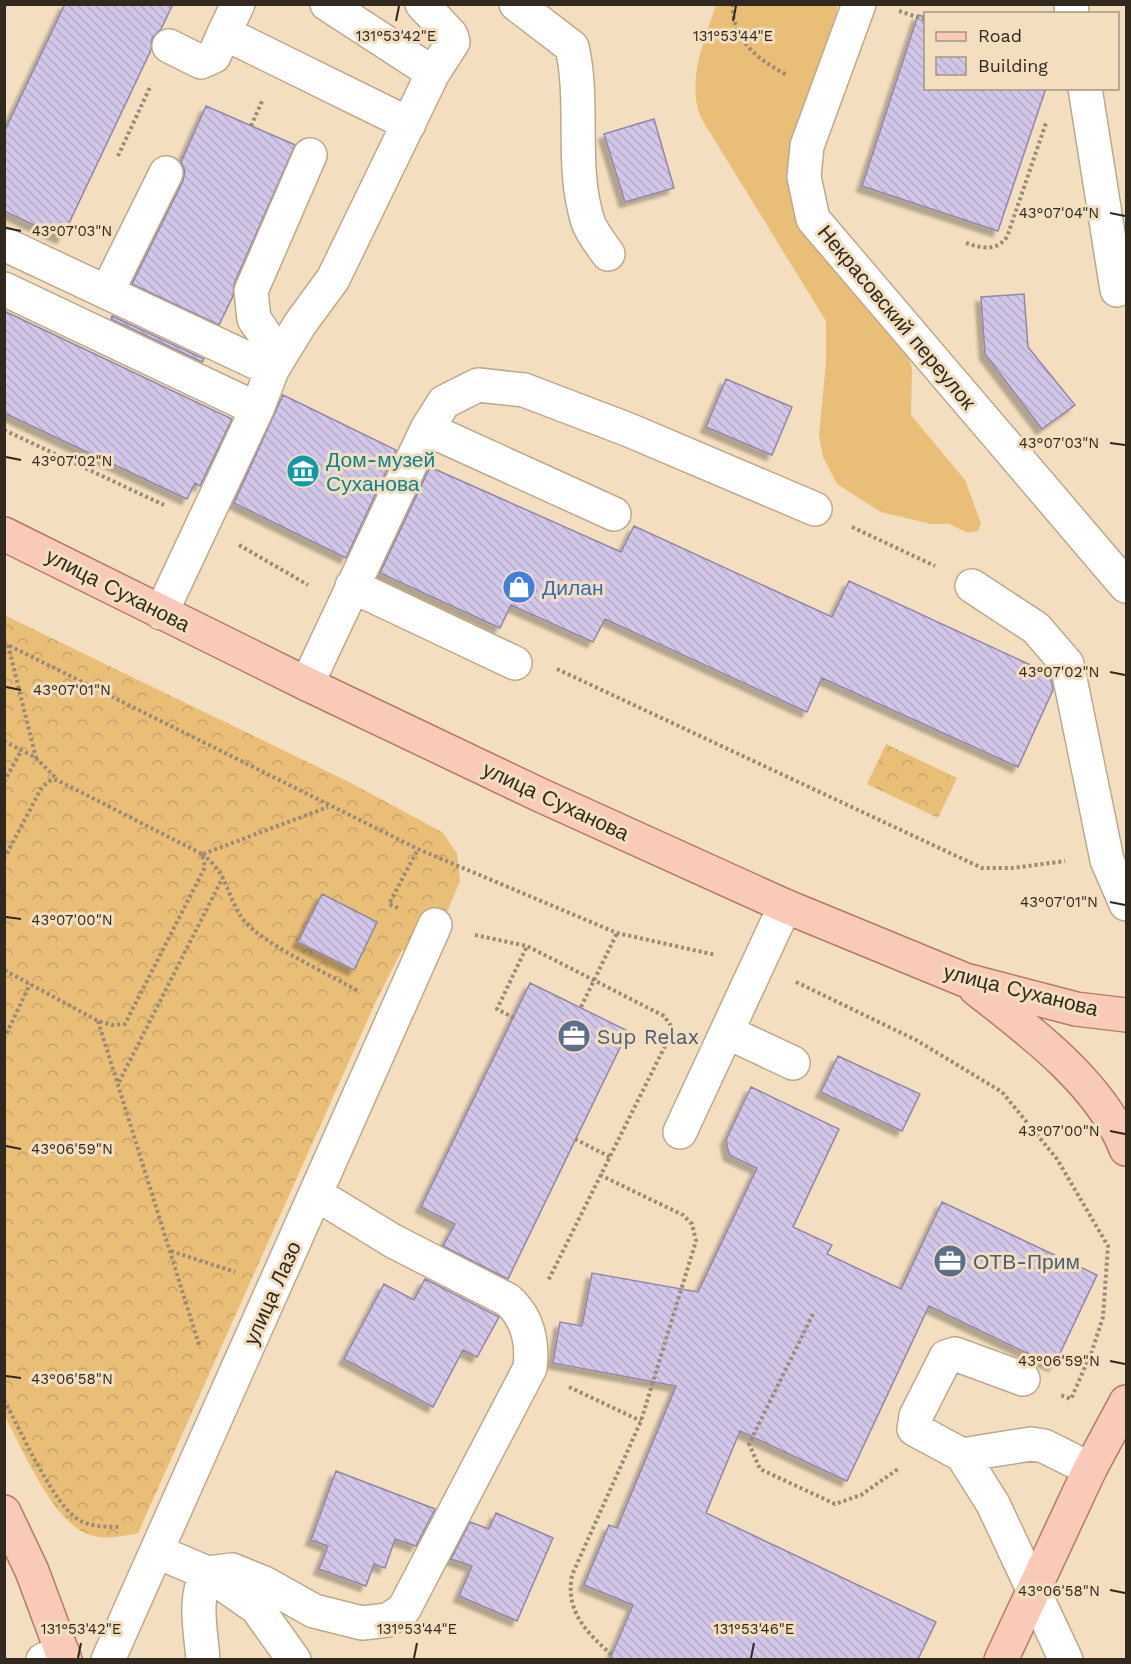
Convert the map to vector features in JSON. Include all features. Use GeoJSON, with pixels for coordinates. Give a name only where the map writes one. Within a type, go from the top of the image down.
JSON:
{"type":"FeatureCollection","features":[{"type":"Feature","properties":{"kind":"main road","name":"улица Суханова"},"geometry":{"type":"LineString","coordinates":[[4,534],[307,684],[540,795],[785,906],[965,980],[1076,1009],[1126,1015]]}},
{"type":"Feature","properties":{"kind":"main road"},"geometry":{"type":"LineString","coordinates":[[965,980],[1041,1040],[1104,1107],[1126,1149]]}},
{"type":"Feature","properties":{"kind":"main road"},"geometry":{"type":"LineString","coordinates":[[1001,1659],[1089,1469],[1126,1402]]}},
{"type":"Feature","properties":{"kind":"main road"},"geometry":{"type":"LineString","coordinates":[[4,1512],[32,1571],[57,1657]]}},
{"type":"Feature","properties":{"kind":"lane"},"geometry":{"type":"LineString","coordinates":[[327,4],[434,73]]}},
{"type":"Feature","properties":{"kind":"lane"},"geometry":{"type":"LineString","coordinates":[[161,612],[257,409],[275,362],[333,279],[443,53],[450,49],[453,42],[450,35],[422,4]]}},
{"type":"Feature","properties":{"kind":"lane"},"geometry":{"type":"LineString","coordinates":[[516,4],[572,47],[579,77],[576,141],[584,201],[589,225],[608,254]]}},
{"type":"Feature","properties":{"kind":"lane","name":"Некрасовский переулок"},"geometry":{"type":"LineString","coordinates":[[858,4],[807,147],[804,177],[813,219],[1126,586]]}},
{"type":"Feature","properties":{"kind":"lane"},"geometry":{"type":"LineString","coordinates":[[169,46],[201,62],[214,56],[231,19],[409,124]]}},
{"type":"Feature","properties":{"kind":"lane"},"geometry":{"type":"LineString","coordinates":[[1084,90],[1117,290]]}},
{"type":"Feature","properties":{"kind":"lane"},"geometry":{"type":"LineString","coordinates":[[275,362],[254,319],[251,291],[310,155]]}},
{"type":"Feature","properties":{"kind":"lane"},"geometry":{"type":"LineString","coordinates":[[107,292],[166,173]]}},
{"type":"Feature","properties":{"kind":"lane"},"geometry":{"type":"LineString","coordinates":[[4,244],[107,292],[275,362]]}},
{"type":"Feature","properties":{"kind":"lane"},"geometry":{"type":"LineString","coordinates":[[4,289],[257,409]]}},
{"type":"Feature","properties":{"kind":"lane"},"geometry":{"type":"LineString","coordinates":[[307,684],[427,429],[444,402],[478,385],[524,390],[629,430],[815,509]]}},
{"type":"Feature","properties":{"kind":"lane"},"geometry":{"type":"LineString","coordinates":[[427,429],[614,514]]}},
{"type":"Feature","properties":{"kind":"lane"},"geometry":{"type":"LineString","coordinates":[[972,586],[1036,628],[1067,664],[1107,860],[1126,904]]}},
{"type":"Feature","properties":{"kind":"lane"},"geometry":{"type":"LineString","coordinates":[[348,596],[515,663]]}},
{"type":"Feature","properties":{"kind":"lane"},"geometry":{"type":"LineString","coordinates":[[681,1132],[785,906]]}},
{"type":"Feature","properties":{"kind":"lane","name":"улица Лазо"},"geometry":{"type":"LineString","coordinates":[[108,1659],[158,1552],[435,925]]}},
{"type":"Feature","properties":{"kind":"lane"},"geometry":{"type":"LineString","coordinates":[[727,1032],[793,1063]]}},
{"type":"Feature","properties":{"kind":"lane"},"geometry":{"type":"LineString","coordinates":[[207,1573],[232,1570],[264,1583],[314,1611],[362,1623],[388,1620],[404,1608],[530,1368],[532,1346],[526,1326],[517,1308],[508,1300],[393,1241],[316,1194]]}},
{"type":"Feature","properties":{"kind":"lane"},"geometry":{"type":"LineString","coordinates":[[1023,1379],[955,1354],[946,1357],[916,1416],[914,1429],[950,1448],[993,1504],[1066,1659]]}},
{"type":"Feature","properties":{"kind":"lane"},"geometry":{"type":"LineString","coordinates":[[950,1448],[1031,1444],[1044,1446],[1089,1469]]}},
{"type":"Feature","properties":{"kind":"lane"},"geometry":{"type":"LineString","coordinates":[[158,1552],[207,1573],[257,1608],[294,1659]]}},
{"type":"Feature","properties":{"kind":"lane"},"geometry":{"type":"LineString","coordinates":[[203,1659],[199,1608],[201,1584],[207,1573]]}},
{"type":"Feature","properties":{"kind":"path"},"geometry":{"type":"LineString","coordinates":[[733,4],[733,13],[747,47],[766,64],[826,96]]}},
{"type":"Feature","properties":{"kind":"path"},"geometry":{"type":"LineString","coordinates":[[118,156],[169,46]]}},
{"type":"Feature","properties":{"kind":"path"},"geometry":{"type":"LineString","coordinates":[[966,243],[982,248],[1002,245],[1007,237],[1047,121]]}},
{"type":"Feature","properties":{"kind":"path"},"geometry":{"type":"LineString","coordinates":[[4,430],[203,524],[348,596]]}},
{"type":"Feature","properties":{"kind":"path"},"geometry":{"type":"LineString","coordinates":[[815,509],[925,561]]}},
{"type":"Feature","properties":{"kind":"path"},"geometry":{"type":"LineString","coordinates":[[6,644],[36,758]]}},
{"type":"Feature","properties":{"kind":"path"},"geometry":{"type":"LineString","coordinates":[[6,644],[418,849],[617,933],[758,964],[916,1040],[1002,1092],[1057,1158],[1108,1246],[1103,1317],[1092,1351],[1071,1399]]}},
{"type":"Feature","properties":{"kind":"path"},"geometry":{"type":"LineString","coordinates":[[591,685],[982,868],[1013,868],[1059,862],[1107,860]]}},
{"type":"Feature","properties":{"kind":"path"},"geometry":{"type":"LineString","coordinates":[[4,741],[36,758],[57,780],[202,854],[224,875],[238,913],[248,925],[280,947],[366,995]]}},
{"type":"Feature","properties":{"kind":"path"},"geometry":{"type":"LineString","coordinates":[[4,782],[21,751]]}},
{"type":"Feature","properties":{"kind":"path"},"geometry":{"type":"LineString","coordinates":[[4,859],[42,787],[51,780],[57,780]]}},
{"type":"Feature","properties":{"kind":"path"},"geometry":{"type":"LineString","coordinates":[[202,854],[328,806]]}},
{"type":"Feature","properties":{"kind":"path"},"geometry":{"type":"LineString","coordinates":[[418,849],[389,904],[435,925],[527,946],[664,1016],[671,1026],[668,1040],[526,1326]]}},
{"type":"Feature","properties":{"kind":"path"},"geometry":{"type":"LineString","coordinates":[[4,970],[98,1021],[121,1025],[128,1020],[205,867],[202,854]]}},
{"type":"Feature","properties":{"kind":"path"},"geometry":{"type":"LineString","coordinates":[[119,1083],[224,875]]}},
{"type":"Feature","properties":{"kind":"path"},"geometry":{"type":"LineString","coordinates":[[581,1007],[617,933]]}},
{"type":"Feature","properties":{"kind":"path"},"geometry":{"type":"LineString","coordinates":[[514,1018],[497,1009],[527,946]]}},
{"type":"Feature","properties":{"kind":"path"},"geometry":{"type":"LineString","coordinates":[[4,1039],[30,984]]}},
{"type":"Feature","properties":{"kind":"path"},"geometry":{"type":"LineString","coordinates":[[98,1021],[201,1352]]}},
{"type":"Feature","properties":{"kind":"path"},"geometry":{"type":"LineString","coordinates":[[575,1139],[610,1157]]}},
{"type":"Feature","properties":{"kind":"path"},"geometry":{"type":"LineString","coordinates":[[600,1175],[682,1215],[692,1224],[696,1241],[641,1421],[572,1575],[569,1589],[574,1612],[582,1625],[613,1656]]}},
{"type":"Feature","properties":{"kind":"path"},"geometry":{"type":"LineString","coordinates":[[171,1251],[239,1273]]}},
{"type":"Feature","properties":{"kind":"path"},"geometry":{"type":"LineString","coordinates":[[813,1314],[749,1444],[760,1469],[835,1504],[861,1495],[950,1448]]}},
{"type":"Feature","properties":{"kind":"path"},"geometry":{"type":"LineString","coordinates":[[566,1386],[641,1421]]}},
{"type":"Feature","properties":{"kind":"path"},"geometry":{"type":"LineString","coordinates":[[4,1400],[60,1503],[77,1519],[94,1525],[129,1527]]}},
{"type":"Feature","properties":{"kind":"green space"},"geometry":{"type":"Polygon","coordinates":[[[716,5],[837,5],[836,22],[789,174],[907,353],[912,368],[911,415],[965,480],[981,523],[978,531],[968,533],[949,524],[931,524],[881,512],[837,484],[823,457],[819,435],[826,363],[826,321],[701,118],[697,104],[695,90],[698,61],[716,5]]]}},
{"type":"Feature","properties":{"kind":"green space"},"geometry":{"type":"Polygon","coordinates":[[[4,615],[349,782],[442,832],[457,853],[460,881],[426,962],[402,950],[376,1001],[138,1533],[117,1537],[97,1537],[83,1532],[59,1511],[38,1480],[5,1417],[4,615]]]}},
{"type":"Feature","properties":{"kind":"green space"},"geometry":{"type":"Polygon","coordinates":[[[886,744],[957,778],[938,818],[867,784],[886,744]]]}},
{"type":"Feature","properties":{"kind":"building"},"geometry":{"type":"Polygon","coordinates":[[[65,4],[173,4],[161,29],[152,38],[151,50],[62,238],[4,211],[4,132],[65,4]]]}},
{"type":"Feature","properties":{"kind":"building"},"geometry":{"type":"Polygon","coordinates":[[[918,15],[924,16],[924,90],[1045,90],[998,231],[862,186],[918,15]]]}},
{"type":"Feature","properties":{"kind":"building"},"geometry":{"type":"Polygon","coordinates":[[[206,106],[295,145],[234,284],[233,296],[219,325],[132,284],[183,181],[185,171],[181,162],[206,106]]]}},
{"type":"Feature","properties":{"kind":"building"},"geometry":{"type":"Polygon","coordinates":[[[654,119],[674,188],[625,202],[604,134],[654,119]]]}},
{"type":"Feature","properties":{"kind":"building"},"geometry":{"type":"Polygon","coordinates":[[[1024,294],[1028,347],[1075,405],[1042,429],[985,354],[981,297],[1024,294]]]}},
{"type":"Feature","properties":{"kind":"building"},"geometry":{"type":"Polygon","coordinates":[[[4,311],[232,419],[200,486],[195,483],[187,499],[4,413],[4,311]]]}},
{"type":"Feature","properties":{"kind":"building"},"geometry":{"type":"Polygon","coordinates":[[[112,316],[204,359],[202,362],[111,319],[112,316]]]}},
{"type":"Feature","properties":{"kind":"building"},"geometry":{"type":"Polygon","coordinates":[[[726,379],[792,407],[772,455],[706,427],[726,379]]]}},
{"type":"Feature","properties":{"kind":"building","name":"Дом-музей Суханова"},"geometry":{"type":"Polygon","coordinates":[[[283,395],[396,450],[346,558],[234,503],[283,395]]]}},
{"type":"Feature","properties":{"kind":"building"},"geometry":{"type":"Polygon","coordinates":[[[430,467],[621,552],[634,526],[832,617],[849,581],[1050,674],[1053,690],[1018,767],[822,678],[807,712],[605,619],[593,642],[511,605],[500,628],[380,573],[430,467]]]}},
{"type":"Feature","properties":{"kind":"building"},"geometry":{"type":"Polygon","coordinates":[[[322,894],[377,922],[354,970],[298,942],[322,894]]]}},
{"type":"Feature","properties":{"kind":"building"},"geometry":{"type":"Polygon","coordinates":[[[530,983],[628,1031],[508,1279],[443,1246],[455,1224],[421,1207],[530,983]]]}},
{"type":"Feature","properties":{"kind":"building"},"geometry":{"type":"Polygon","coordinates":[[[838,1056],[920,1094],[902,1131],[821,1092],[838,1056]]]}},
{"type":"Feature","properties":{"kind":"building"},"geometry":{"type":"Polygon","coordinates":[[[751,1087],[839,1129],[793,1227],[832,1245],[827,1254],[901,1289],[942,1202],[1097,1275],[1054,1366],[929,1306],[847,1481],[740,1431],[706,1513],[936,1622],[918,1659],[610,1659],[633,1605],[584,1585],[609,1525],[617,1528],[676,1386],[553,1363],[560,1322],[582,1326],[592,1273],[698,1292],[757,1168],[729,1155],[726,1140],[751,1087]]]}},
{"type":"Feature","properties":{"kind":"building"},"geometry":{"type":"Polygon","coordinates":[[[425,1279],[499,1317],[477,1357],[463,1350],[433,1407],[344,1359],[384,1284],[414,1300],[425,1279]]]}},
{"type":"Feature","properties":{"kind":"building"},"geometry":{"type":"Polygon","coordinates":[[[336,1471],[435,1509],[416,1546],[395,1539],[385,1568],[374,1564],[366,1586],[319,1569],[328,1546],[311,1540],[336,1471]]]}},
{"type":"Feature","properties":{"kind":"building"},"geometry":{"type":"Polygon","coordinates":[[[496,1513],[553,1538],[517,1621],[459,1596],[472,1566],[451,1559],[470,1522],[489,1529],[496,1513]]]}},
{"type":"Feature","properties":{"kind":"place","name":"Дом-музей Суханова"},"geometry":{"type":"Point","coordinates":[303,471]}},
{"type":"Feature","properties":{"kind":"place","name":"Дилан"},"geometry":{"type":"Point","coordinates":[519,587]}},
{"type":"Feature","properties":{"kind":"place","name":"Sup Relax"},"geometry":{"type":"Point","coordinates":[574,1036]}},
{"type":"Feature","properties":{"kind":"place","name":"ОТВ-Прим"},"geometry":{"type":"Point","coordinates":[950,1261]}}]}
